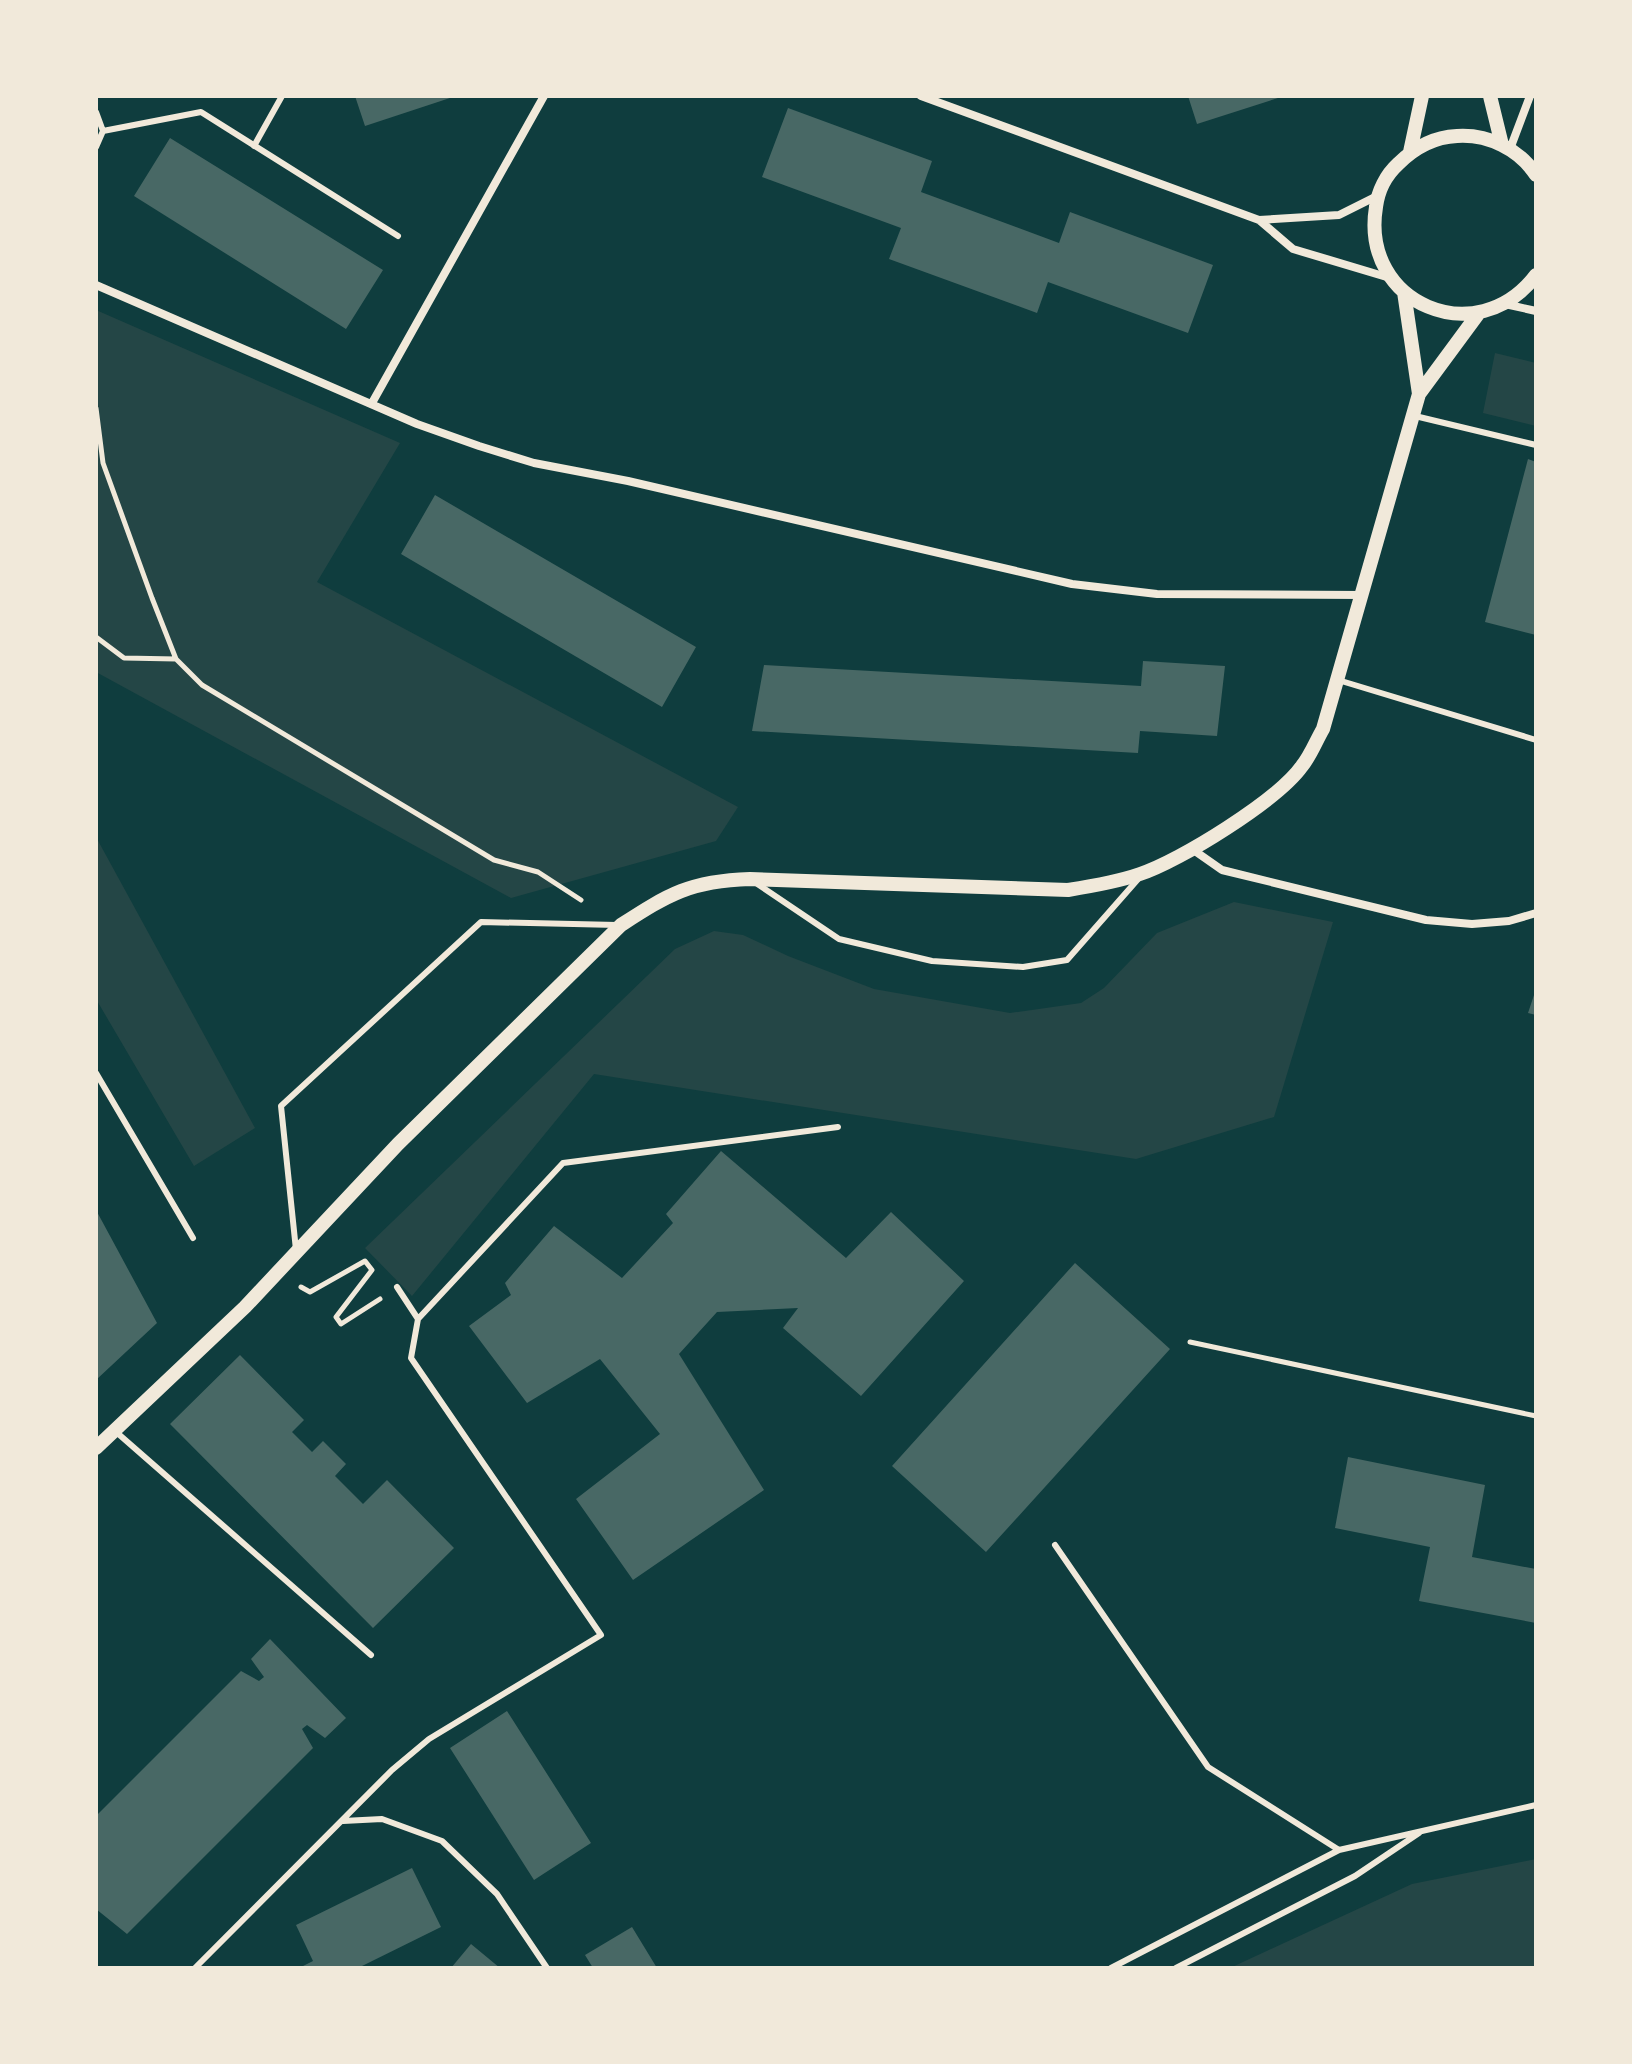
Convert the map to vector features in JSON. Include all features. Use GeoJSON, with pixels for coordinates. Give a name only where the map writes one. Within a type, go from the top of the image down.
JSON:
{"type":"FeatureCollection","features":[{"type":"Feature","properties":{"kind":"street"},"geometry":{"type":"LineString","coordinates":[[372,403],[544,96]]}},
{"type":"Feature","properties":{"kind":"street"},"geometry":{"type":"LineString","coordinates":[[921,96],[1259,220],[1293,249],[1390,278]]}},
{"type":"Feature","properties":{"kind":"street"},"geometry":{"type":"LineString","coordinates":[[1410,152],[1422,96]]}},
{"type":"Feature","properties":{"kind":"street"},"geometry":{"type":"LineString","coordinates":[[1490,96],[1506,147]]}},
{"type":"Feature","properties":{"kind":"street"},"geometry":{"type":"LineString","coordinates":[[1506,147],[1530,96]]}},
{"type":"Feature","properties":{"kind":"street"},"geometry":{"type":"LineString","coordinates":[[1536,175],[1529,165],[1506,147],[1480,137],[1455,136],[1431,141],[1410,152],[1390,171],[1378,196],[1373,224],[1377,253],[1390,278],[1404,292],[1426,306],[1451,314],[1478,314],[1505,304],[1525,289],[1536,275]]}},
{"type":"Feature","properties":{"kind":"street"},"geometry":{"type":"LineString","coordinates":[[1259,220],[1339,215],[1378,196]]}},
{"type":"Feature","properties":{"kind":"street"},"geometry":{"type":"LineString","coordinates":[[96,285],[430,428],[534,463],[628,481],[1072,584],[1157,594],[1363,595]]}},
{"type":"Feature","properties":{"kind":"street"},"geometry":{"type":"LineString","coordinates":[[1404,292],[1419,394]]}},
{"type":"Feature","properties":{"kind":"street"},"geometry":{"type":"LineString","coordinates":[[1505,304],[1536,311]]}},
{"type":"Feature","properties":{"kind":"street"},"geometry":{"type":"LineString","coordinates":[[96,1448],[245,1307],[398,1144],[621,925],[685,888],[714,880],[750,879],[1068,890],[1142,874],[1192,849],[1277,794],[1302,766],[1323,729],[1419,394],[1478,314]]}},
{"type":"Feature","properties":{"kind":"street"},"geometry":{"type":"LineString","coordinates":[[1192,849],[1222,870],[1426,920],[1472,924],[1509,921],[1536,913]]}},
{"type":"Feature","properties":{"kind":"lane"},"geometry":{"type":"LineString","coordinates":[[254,146],[282,96]]}},
{"type":"Feature","properties":{"kind":"lane"},"geometry":{"type":"LineString","coordinates":[[96,112],[103,131],[96,147]]}},
{"type":"Feature","properties":{"kind":"lane"},"geometry":{"type":"LineString","coordinates":[[103,131],[201,112],[398,236]]}},
{"type":"Feature","properties":{"kind":"lane"},"geometry":{"type":"LineString","coordinates":[[1413,416],[1536,445]]}},
{"type":"Feature","properties":{"kind":"lane"},"geometry":{"type":"LineString","coordinates":[[1338,680],[1536,740]]}},
{"type":"Feature","properties":{"kind":"lane"},"geometry":{"type":"LineString","coordinates":[[750,879],[839,939],[932,961],[1023,967],[1067,960],[1142,874]]}},
{"type":"Feature","properties":{"kind":"lane"},"geometry":{"type":"LineString","coordinates":[[296,1253],[281,1106],[481,922],[621,925]]}},
{"type":"Feature","properties":{"kind":"lane"},"geometry":{"type":"LineString","coordinates":[[96,1073],[193,1238]]}},
{"type":"Feature","properties":{"kind":"lane"},"geometry":{"type":"LineString","coordinates":[[195,1968],[392,1770],[429,1739],[601,1635],[411,1358],[418,1319],[563,1163],[838,1127]]}},
{"type":"Feature","properties":{"kind":"lane"},"geometry":{"type":"LineString","coordinates":[[397,1287],[418,1319]]}},
{"type":"Feature","properties":{"kind":"lane"},"geometry":{"type":"LineString","coordinates":[[115,1430],[371,1655]]}},
{"type":"Feature","properties":{"kind":"lane"},"geometry":{"type":"LineString","coordinates":[[1055,1545],[1208,1767],[1339,1850]]}},
{"type":"Feature","properties":{"kind":"lane"},"geometry":{"type":"LineString","coordinates":[[1111,1968],[1339,1850],[1536,1805]]}},
{"type":"Feature","properties":{"kind":"lane"},"geometry":{"type":"LineString","coordinates":[[341,1821],[382,1819],[442,1841],[497,1894],[547,1968]]}},
{"type":"Feature","properties":{"kind":"lane"},"geometry":{"type":"LineString","coordinates":[[1176,1968],[1355,1876],[1426,1829]]}},
{"type":"Feature","properties":{"kind":"path"},"geometry":{"type":"LineString","coordinates":[[96,408],[103,463],[176,659],[202,685],[480,853],[538,872],[621,925]]}},
{"type":"Feature","properties":{"kind":"path"},"geometry":{"type":"LineString","coordinates":[[96,637],[124,658],[176,659]]}},
{"type":"Feature","properties":{"kind":"path"},"geometry":{"type":"LineString","coordinates":[[276,1275],[310,1292],[365,1261],[372,1270],[336,1317],[341,1324],[397,1287]]}},
{"type":"Feature","properties":{"kind":"path"},"geometry":{"type":"LineString","coordinates":[[1190,1342],[1536,1416]]}},
{"type":"Feature","properties":{"kind":"shaded area"},"geometry":{"type":"Polygon","coordinates":[[[96,310],[400,443],[317,582],[738,807],[716,841],[511,898],[96,672],[96,310]]]}},
{"type":"Feature","properties":{"kind":"shaded area"},"geometry":{"type":"Polygon","coordinates":[[[1495,353],[1536,363],[1536,426],[1483,413],[1495,353]]]}},
{"type":"Feature","properties":{"kind":"shaded area"},"geometry":{"type":"Polygon","coordinates":[[[96,837],[255,1128],[194,1166],[96,999],[96,837]]]}},
{"type":"Feature","properties":{"kind":"shaded area"},"geometry":{"type":"Polygon","coordinates":[[[1234,902],[1333,922],[1274,1117],[1136,1159],[594,1074],[412,1296],[365,1248],[675,949],[714,931],[743,935],[874,989],[1010,1013],[1081,1003],[1104,988],[1157,933],[1234,902]]]}},
{"type":"Feature","properties":{"kind":"shaded area"},"geometry":{"type":"Polygon","coordinates":[[[1536,1859],[1536,1968],[1230,1968],[1412,1884],[1536,1859]]]}},
{"type":"Feature","properties":{"kind":"building"},"geometry":{"type":"Polygon","coordinates":[[[355,96],[453,96],[453,97],[365,126],[355,96]]]}},
{"type":"Feature","properties":{"kind":"building"},"geometry":{"type":"Polygon","coordinates":[[[1188,96],[1281,96],[1281,97],[1197,124],[1188,96]]]}},
{"type":"Feature","properties":{"kind":"building"},"geometry":{"type":"Polygon","coordinates":[[[788,108],[932,161],[921,192],[1059,243],[1070,212],[1213,265],[1188,333],[1048,282],[1037,313],[889,259],[901,228],[762,177],[788,108]]]}},
{"type":"Feature","properties":{"kind":"building"},"geometry":{"type":"Polygon","coordinates":[[[170,138],[383,270],[346,329],[134,196],[170,138]]]}},
{"type":"Feature","properties":{"kind":"building"},"geometry":{"type":"Polygon","coordinates":[[[1528,459],[1536,462],[1536,635],[1485,622],[1528,459]]]}},
{"type":"Feature","properties":{"kind":"building"},"geometry":{"type":"Polygon","coordinates":[[[435,495],[696,647],[662,707],[401,554],[435,495]]]}},
{"type":"Feature","properties":{"kind":"building"},"geometry":{"type":"Polygon","coordinates":[[[1143,661],[1225,666],[1217,736],[1140,731],[1138,753],[752,731],[764,665],[1141,686],[1143,661]]]}},
{"type":"Feature","properties":{"kind":"building"},"geometry":{"type":"Polygon","coordinates":[[[1536,992],[1536,1015],[1528,1013],[1536,992]]]}},
{"type":"Feature","properties":{"kind":"building"},"geometry":{"type":"Polygon","coordinates":[[[721,1151],[846,1258],[891,1212],[964,1281],[861,1396],[783,1328],[798,1308],[717,1312],[679,1354],[764,1490],[633,1580],[576,1499],[660,1434],[600,1359],[527,1403],[469,1326],[511,1295],[505,1283],[554,1226],[622,1278],[673,1223],[666,1214],[721,1151]]]}},
{"type":"Feature","properties":{"kind":"building"},"geometry":{"type":"Polygon","coordinates":[[[96,1210],[157,1323],[96,1380],[96,1210]]]}},
{"type":"Feature","properties":{"kind":"building"},"geometry":{"type":"Polygon","coordinates":[[[1075,1263],[1170,1349],[986,1552],[892,1466],[1075,1263]]]}},
{"type":"Feature","properties":{"kind":"building"},"geometry":{"type":"Polygon","coordinates":[[[240,1355],[304,1420],[292,1432],[312,1452],[323,1441],[346,1464],[335,1476],[363,1504],[387,1480],[454,1548],[373,1628],[170,1424],[240,1355]]]}},
{"type":"Feature","properties":{"kind":"building"},"geometry":{"type":"Polygon","coordinates":[[[1348,1457],[1485,1485],[1472,1557],[1536,1569],[1536,1623],[1419,1601],[1430,1547],[1335,1528],[1348,1457]]]}},
{"type":"Feature","properties":{"kind":"building"},"geometry":{"type":"Polygon","coordinates":[[[270,1639],[346,1718],[325,1738],[307,1725],[302,1729],[313,1748],[127,1934],[96,1909],[96,1816],[241,1671],[259,1681],[264,1677],[251,1659],[270,1639]]]}},
{"type":"Feature","properties":{"kind":"building"},"geometry":{"type":"Polygon","coordinates":[[[507,1711],[591,1843],[534,1880],[450,1748],[507,1711]]]}},
{"type":"Feature","properties":{"kind":"building"},"geometry":{"type":"Polygon","coordinates":[[[412,1868],[441,1927],[358,1968],[299,1968],[313,1961],[296,1925],[412,1868]]]}},
{"type":"Feature","properties":{"kind":"building"},"geometry":{"type":"Polygon","coordinates":[[[632,1927],[657,1968],[593,1968],[585,1955],[632,1927]]]}},
{"type":"Feature","properties":{"kind":"building"},"geometry":{"type":"Polygon","coordinates":[[[471,1944],[500,1968],[451,1968],[471,1944]]]}}]}
